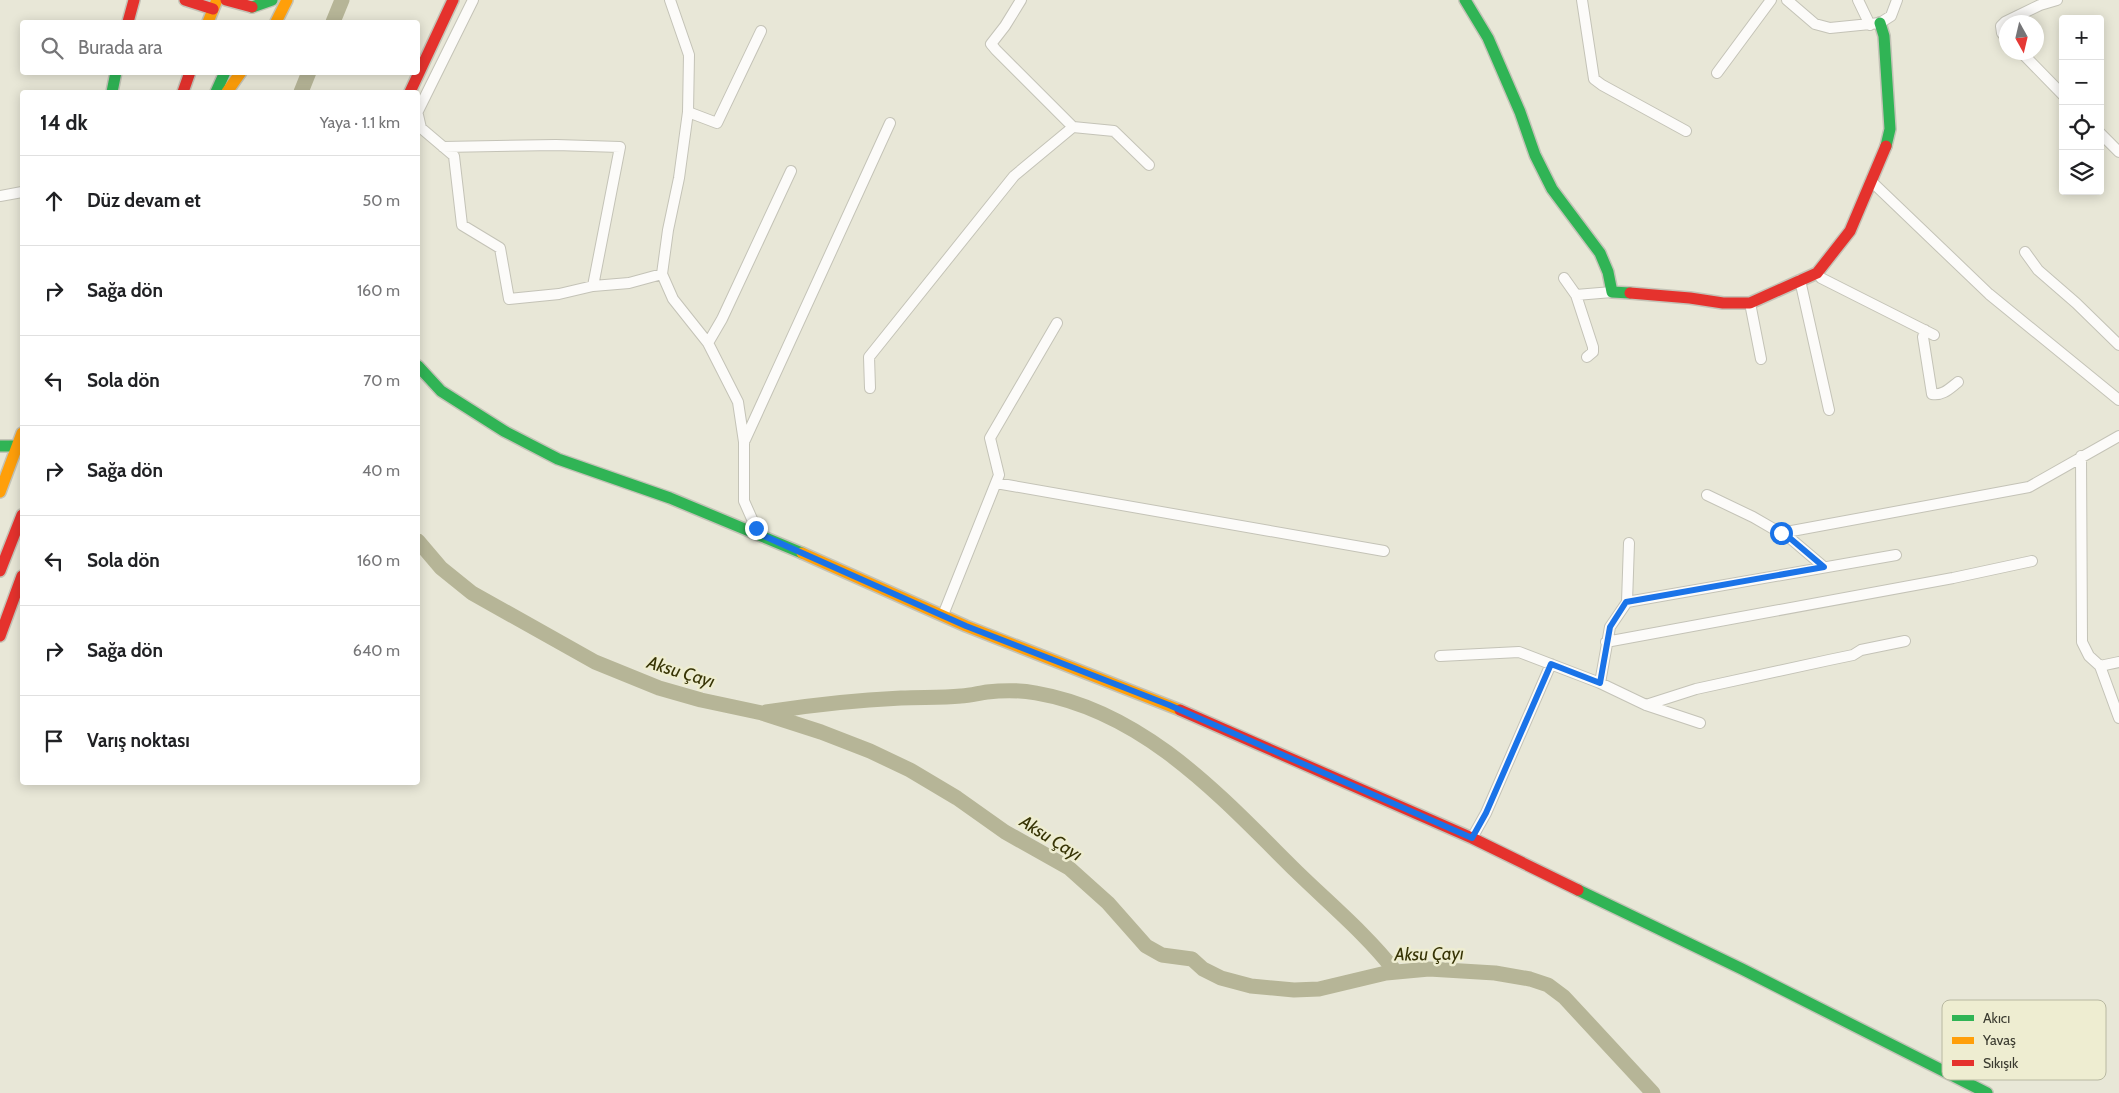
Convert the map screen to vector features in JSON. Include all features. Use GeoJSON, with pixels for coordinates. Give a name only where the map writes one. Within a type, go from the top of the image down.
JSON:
{"type":"FeatureCollection","features":[{"type":"Feature","properties":{"kind":"main road"},"geometry":{"type":"LineString","coordinates":[[129,20],[134,0]]}},
{"type":"Feature","properties":{"kind":"main road"},"geometry":{"type":"LineString","coordinates":[[185,0],[215,4],[209,20]]}},
{"type":"Feature","properties":{"kind":"main road"},"geometry":{"type":"LineString","coordinates":[[226,0],[252,7],[272,0]]}},
{"type":"Feature","properties":{"kind":"main road"},"geometry":{"type":"LineString","coordinates":[[420,70],[452,0]]}},
{"type":"Feature","properties":{"kind":"main road"},"geometry":{"type":"LineString","coordinates":[[1465,0],[1488,38],[1520,112],[1535,155],[1552,189],[1600,253],[1608,272],[1612,292],[1690,298],[1723,303],[1750,303],[1817,273],[1850,231],[1888,141],[1890,129],[1884,36],[1875,24]]}},
{"type":"Feature","properties":{"kind":"main road"},"geometry":{"type":"LineString","coordinates":[[270,20],[286,4]]}},
{"type":"Feature","properties":{"kind":"main road"},"geometry":{"type":"LineString","coordinates":[[277,20],[286,4]]}},
{"type":"Feature","properties":{"kind":"main road"},"geometry":{"type":"LineString","coordinates":[[112,90],[115,75]]}},
{"type":"Feature","properties":{"kind":"main road"},"geometry":{"type":"LineString","coordinates":[[184,90],[189,75]]}},
{"type":"Feature","properties":{"kind":"main road"},"geometry":{"type":"LineString","coordinates":[[217,90],[224,75]]}},
{"type":"Feature","properties":{"kind":"main road"},"geometry":{"type":"LineString","coordinates":[[228,90],[239,75]]}},
{"type":"Feature","properties":{"kind":"main road"},"geometry":{"type":"LineString","coordinates":[[411,90],[418,75]]}},
{"type":"Feature","properties":{"kind":"main road"},"geometry":{"type":"LineString","coordinates":[[420,368],[441,391],[504,432],[558,459],[670,498],[755,532],[966,626],[1169,705],[1472,838],[1742,969],[1942,1070]]}},
{"type":"Feature","properties":{"kind":"main road"},"geometry":{"type":"LineString","coordinates":[[0,492],[20,439]]}},
{"type":"Feature","properties":{"kind":"main road"},"geometry":{"type":"LineString","coordinates":[[0,446],[18,446]]}},
{"type":"Feature","properties":{"kind":"main road"},"geometry":{"type":"LineString","coordinates":[[0,571],[20,520]]}},
{"type":"Feature","properties":{"kind":"main road"},"geometry":{"type":"LineString","coordinates":[[0,636],[20,581]]}},
{"type":"Feature","properties":{"kind":"main road"},"geometry":{"type":"LineString","coordinates":[[1961,1080],[1987,1093]]}},
{"type":"Feature","properties":{"kind":"street"},"geometry":{"type":"LineString","coordinates":[[420,107],[473,0]]}},
{"type":"Feature","properties":{"kind":"street"},"geometry":{"type":"LineString","coordinates":[[670,0],[689,55],[688,112],[662,274],[673,299],[708,343],[738,402],[744,442],[744,500],[756,528],[755,532]]}},
{"type":"Feature","properties":{"kind":"street"},"geometry":{"type":"LineString","coordinates":[[1021,0],[991,44],[1073,127],[1114,132],[1148,165]]}},
{"type":"Feature","properties":{"kind":"street"},"geometry":{"type":"LineString","coordinates":[[1582,0],[1594,78],[1602,85],[1686,131]]}},
{"type":"Feature","properties":{"kind":"street"},"geometry":{"type":"LineString","coordinates":[[1718,73],[1771,0]]}},
{"type":"Feature","properties":{"kind":"street"},"geometry":{"type":"LineString","coordinates":[[1787,0],[1815,24],[1830,28],[1875,24],[1891,16],[1897,0]]}},
{"type":"Feature","properties":{"kind":"street"},"geometry":{"type":"LineString","coordinates":[[1858,0],[1875,24]]}},
{"type":"Feature","properties":{"kind":"street"},"geometry":{"type":"LineString","coordinates":[[2019,15],[2040,5],[2057,0]]}},
{"type":"Feature","properties":{"kind":"street"},"geometry":{"type":"LineString","coordinates":[[688,112],[717,123],[761,31]]}},
{"type":"Feature","properties":{"kind":"street"},"geometry":{"type":"LineString","coordinates":[[2029,60],[2059,91]]}},
{"type":"Feature","properties":{"kind":"street"},"geometry":{"type":"LineString","coordinates":[[744,442],[890,123]]}},
{"type":"Feature","properties":{"kind":"street"},"geometry":{"type":"LineString","coordinates":[[420,124],[421,128],[454,156],[462,225],[500,248],[509,298],[559,294],[593,286],[629,283],[662,274]]}},
{"type":"Feature","properties":{"kind":"street"},"geometry":{"type":"LineString","coordinates":[[870,388],[869,357],[1014,176],[1073,127]]}},
{"type":"Feature","properties":{"kind":"street"},"geometry":{"type":"LineString","coordinates":[[2104,137],[2119,152]]}},
{"type":"Feature","properties":{"kind":"street"},"geometry":{"type":"LineString","coordinates":[[443,148],[556,145],[620,146],[593,286]]}},
{"type":"Feature","properties":{"kind":"street"},"geometry":{"type":"LineString","coordinates":[[708,343],[722,320],[791,171]]}},
{"type":"Feature","properties":{"kind":"street"},"geometry":{"type":"LineString","coordinates":[[1871,181],[1990,294],[2119,400]]}},
{"type":"Feature","properties":{"kind":"street"},"geometry":{"type":"LineString","coordinates":[[0,196],[20,192]]}},
{"type":"Feature","properties":{"kind":"street"},"geometry":{"type":"LineString","coordinates":[[2025,252],[2038,270],[2076,303],[2119,345]]}},
{"type":"Feature","properties":{"kind":"street"},"geometry":{"type":"LineString","coordinates":[[1817,273],[1821,278],[1929,332],[1923,337],[1932,394],[1944,393],[1958,382]]}},
{"type":"Feature","properties":{"kind":"street"},"geometry":{"type":"LineString","coordinates":[[1564,278],[1576,295],[1593,348],[1594,352],[1587,356]]}},
{"type":"Feature","properties":{"kind":"street"},"geometry":{"type":"LineString","coordinates":[[1800,280],[1829,410]]}},
{"type":"Feature","properties":{"kind":"street"},"geometry":{"type":"LineString","coordinates":[[1576,295],[1612,292]]}},
{"type":"Feature","properties":{"kind":"street"},"geometry":{"type":"LineString","coordinates":[[1750,303],[1761,359]]}},
{"type":"Feature","properties":{"kind":"street"},"geometry":{"type":"LineString","coordinates":[[943,615],[999,475],[990,438],[1057,324]]}},
{"type":"Feature","properties":{"kind":"street"},"geometry":{"type":"LineString","coordinates":[[1781,533],[2030,487],[2081,456],[2119,436]]}},
{"type":"Feature","properties":{"kind":"street"},"geometry":{"type":"LineString","coordinates":[[2081,456],[2082,642],[2089,656],[2100,666],[2119,718]]}},
{"type":"Feature","properties":{"kind":"street"},"geometry":{"type":"LineString","coordinates":[[996,483],[1384,551]]}},
{"type":"Feature","properties":{"kind":"street"},"geometry":{"type":"LineString","coordinates":[[1707,495],[1753,517],[1791,539],[1824,567]]}},
{"type":"Feature","properties":{"kind":"street"},"geometry":{"type":"LineString","coordinates":[[1600,683],[1610,627],[1626,602],[1629,543]]}},
{"type":"Feature","properties":{"kind":"street"},"geometry":{"type":"LineString","coordinates":[[1626,602],[1896,555]]}},
{"type":"Feature","properties":{"kind":"street"},"geometry":{"type":"LineString","coordinates":[[1606,642],[1953,578],[2032,561]]}},
{"type":"Feature","properties":{"kind":"street"},"geometry":{"type":"LineString","coordinates":[[1646,705],[1696,689],[1854,655],[1860,650],[1905,641]]}},
{"type":"Feature","properties":{"kind":"street"},"geometry":{"type":"LineString","coordinates":[[1440,656],[1519,652],[1600,683],[1646,705],[1700,723]]}},
{"type":"Feature","properties":{"kind":"street"},"geometry":{"type":"LineString","coordinates":[[2100,666],[2119,662]]}},
{"type":"Feature","properties":{"kind":"street"},"geometry":{"type":"LineString","coordinates":[[1472,838],[1486,813],[1551,664]]}},
{"type":"Feature","properties":{"kind":"waterway","name":"Aksu Çayı"},"geometry":{"type":"LineString","coordinates":[[334,20],[342,0]]}},
{"type":"Feature","properties":{"kind":"waterway","name":"Aksu Çayı"},"geometry":{"type":"LineString","coordinates":[[302,90],[308,75]]}},
{"type":"Feature","properties":{"kind":"waterway","name":"Aksu Çayı"},"geometry":{"type":"LineString","coordinates":[[420,543],[441,568],[472,593],[595,662],[659,688],[701,700],[762,713],[821,732],[870,751],[910,770],[957,798],[1005,832],[1069,868],[1108,903],[1146,946],[1162,955],[1192,959],[1203,969],[1221,978],[1251,986],[1294,990],[1319,989],[1386,973],[1429,969],[1495,973],[1530,979],[1548,985],[1564,997],[1653,1093]]}},
{"type":"Feature","properties":{"kind":"waterway"},"geometry":{"type":"LineString","coordinates":[[766,712],[850,701],[964,696],[1006,691],[1036,693],[1076,703],[1113,719],[1147,738],[1180,762],[1240,815],[1348,920],[1395,971]]}},
{"type":"Feature","properties":{"kind":"traffic: fast"},"geometry":{"type":"LineString","coordinates":[[252,7],[272,0]]}},
{"type":"Feature","properties":{"kind":"traffic: fast"},"geometry":{"type":"LineString","coordinates":[[1465,0],[1488,38],[1520,112],[1535,155],[1552,189],[1600,253],[1608,272],[1612,292],[1630,293]]}},
{"type":"Feature","properties":{"kind":"traffic: fast"},"geometry":{"type":"LineString","coordinates":[[1880,23],[1884,36],[1890,129],[1886,146]]}},
{"type":"Feature","properties":{"kind":"traffic: fast"},"geometry":{"type":"LineString","coordinates":[[112,90],[115,75]]}},
{"type":"Feature","properties":{"kind":"traffic: fast"},"geometry":{"type":"LineString","coordinates":[[217,90],[224,75]]}},
{"type":"Feature","properties":{"kind":"traffic: fast"},"geometry":{"type":"LineString","coordinates":[[420,368],[441,391],[504,431],[558,459],[670,498],[802,553]]}},
{"type":"Feature","properties":{"kind":"traffic: fast"},"geometry":{"type":"LineString","coordinates":[[0,446],[18,446]]}},
{"type":"Feature","properties":{"kind":"traffic: fast"},"geometry":{"type":"LineString","coordinates":[[1578,890],[1742,969],[1942,1070]]}},
{"type":"Feature","properties":{"kind":"traffic: fast"},"geometry":{"type":"LineString","coordinates":[[1961,1080],[1987,1093]]}},
{"type":"Feature","properties":{"kind":"traffic: slow"},"geometry":{"type":"LineString","coordinates":[[209,20],[217,0]]}},
{"type":"Feature","properties":{"kind":"traffic: slow"},"geometry":{"type":"LineString","coordinates":[[277,20],[287,0]]}},
{"type":"Feature","properties":{"kind":"traffic: slow"},"geometry":{"type":"LineString","coordinates":[[228,90],[239,75]]}},
{"type":"Feature","properties":{"kind":"traffic: slow"},"geometry":{"type":"LineString","coordinates":[[0,492],[20,438]]}},
{"type":"Feature","properties":{"kind":"traffic: slow"},"geometry":{"type":"LineString","coordinates":[[802,553],[966,626],[1180,710]]}},
{"type":"Feature","properties":{"kind":"traffic: jam"},"geometry":{"type":"LineString","coordinates":[[129,20],[134,0]]}},
{"type":"Feature","properties":{"kind":"traffic: jam"},"geometry":{"type":"LineString","coordinates":[[185,0],[213,9]]}},
{"type":"Feature","properties":{"kind":"traffic: jam"},"geometry":{"type":"LineString","coordinates":[[226,0],[252,7]]}},
{"type":"Feature","properties":{"kind":"traffic: jam"},"geometry":{"type":"LineString","coordinates":[[420,71],[453,0]]}},
{"type":"Feature","properties":{"kind":"traffic: jam"},"geometry":{"type":"LineString","coordinates":[[184,90],[189,75]]}},
{"type":"Feature","properties":{"kind":"traffic: jam"},"geometry":{"type":"LineString","coordinates":[[411,90],[418,75]]}},
{"type":"Feature","properties":{"kind":"traffic: jam"},"geometry":{"type":"LineString","coordinates":[[1630,293],[1723,303],[1750,303],[1817,273],[1850,231],[1886,146]]}},
{"type":"Feature","properties":{"kind":"traffic: jam"},"geometry":{"type":"LineString","coordinates":[[0,571],[20,520]]}},
{"type":"Feature","properties":{"kind":"traffic: jam"},"geometry":{"type":"LineString","coordinates":[[0,636],[20,581]]}},
{"type":"Feature","properties":{"kind":"traffic: jam"},"geometry":{"type":"LineString","coordinates":[[1180,710],[1472,838],[1578,890]]}},
{"type":"Feature","properties":{"kind":"route"},"geometry":{"type":"LineString","coordinates":[[756,528],[755,532],[966,626],[1169,705],[1472,838],[1486,813],[1551,664],[1600,683],[1610,627],[1626,602],[1824,567],[1781,533]]}}]}
